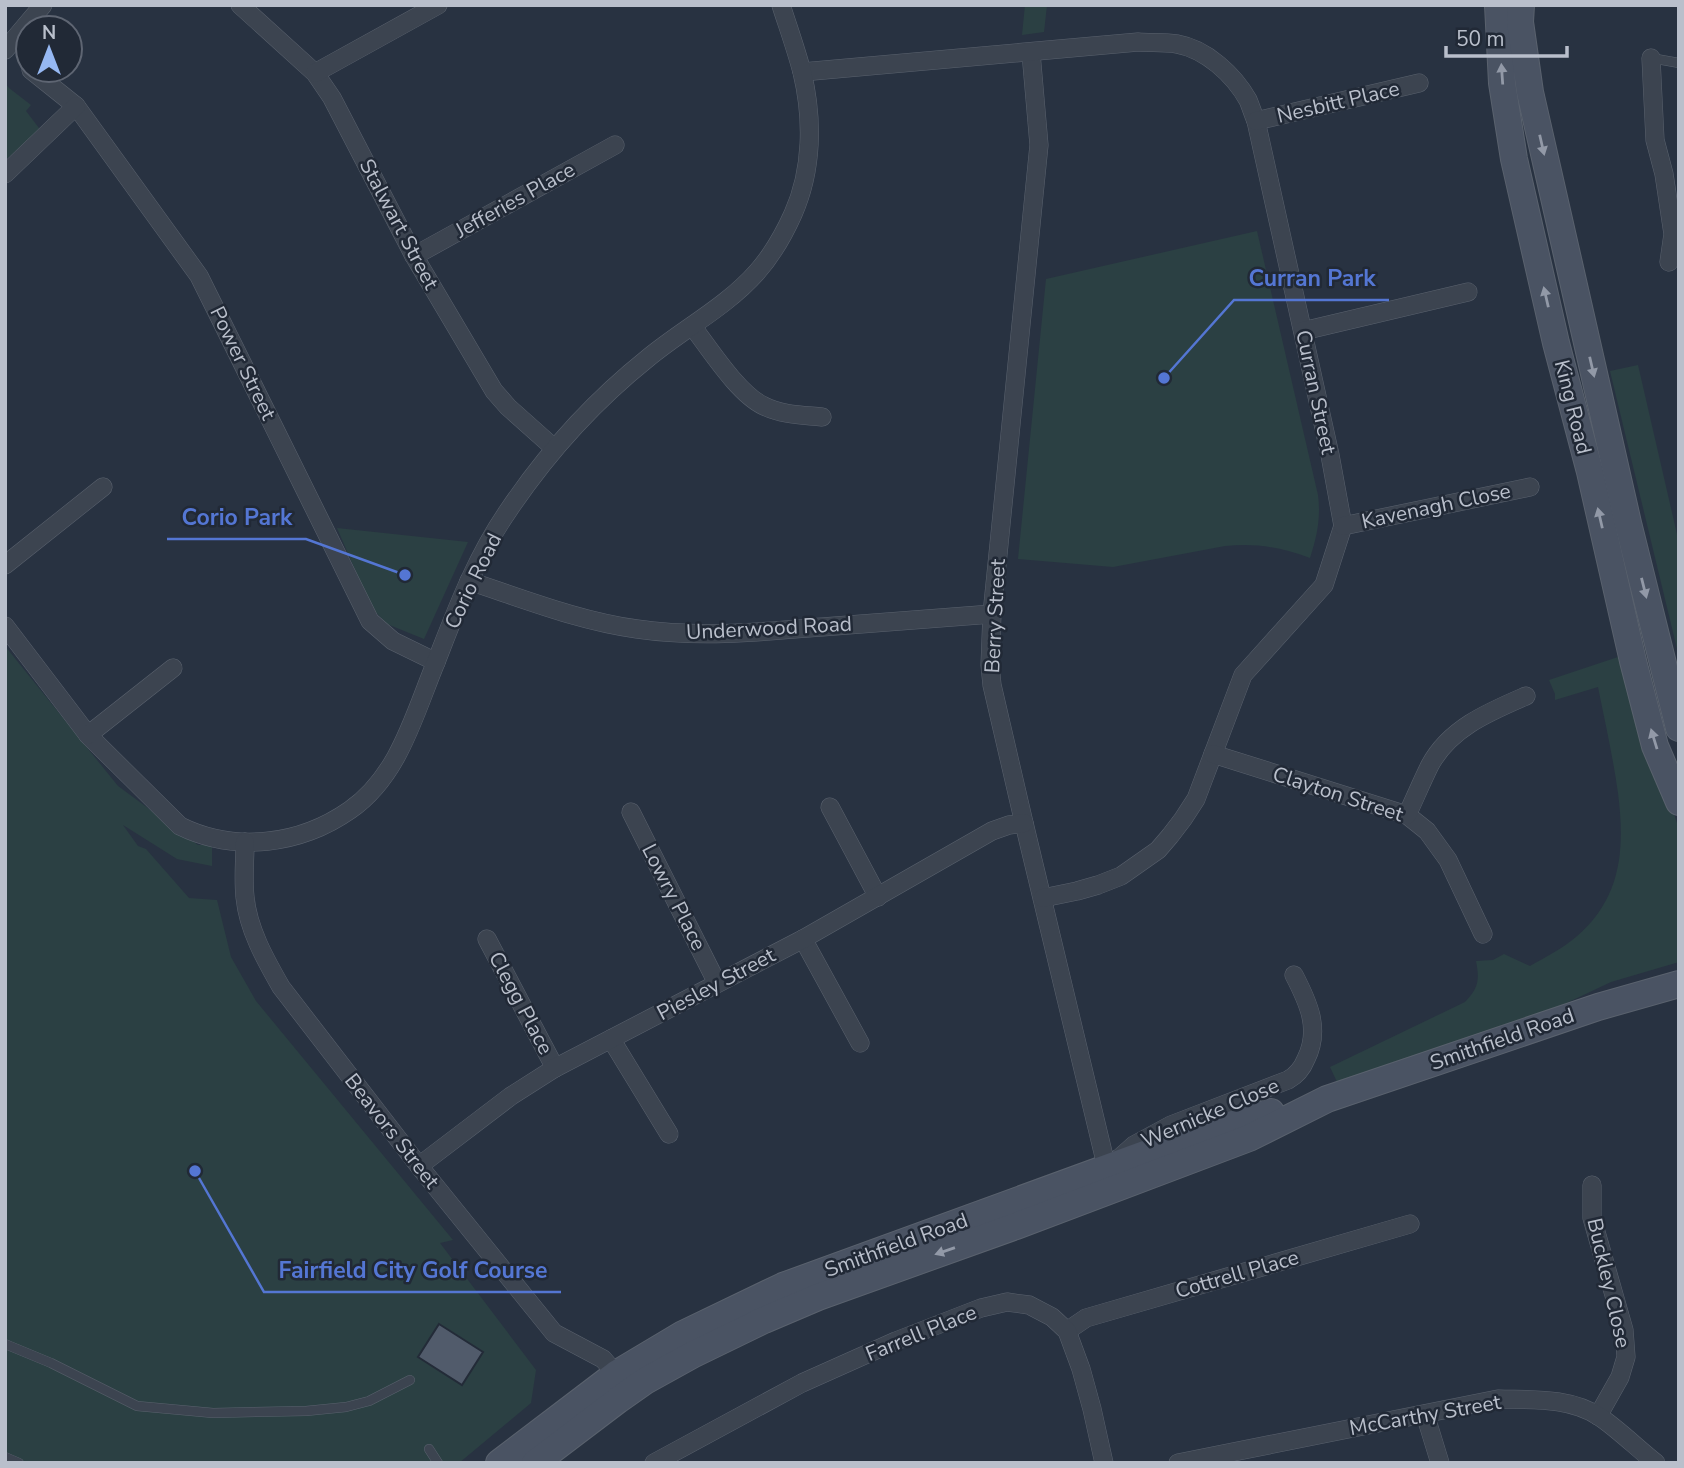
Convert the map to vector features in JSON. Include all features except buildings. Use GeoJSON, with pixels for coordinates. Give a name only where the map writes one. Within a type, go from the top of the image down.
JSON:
{"type":"FeatureCollection","features":[{"type":"Feature","properties":{"kind":"main road","name":"King Road"},"geometry":{"type":"LineString","coordinates":[[1498,5],[1502,83],[1517,172],[1556,344],[1590,472],[1655,746],[1679,802]]}},
{"type":"Feature","properties":{"kind":"main road","name":"King Road"},"geometry":{"type":"LineString","coordinates":[[1521,5],[1520,22],[1530,92],[1628,523],[1679,729]]}},
{"type":"Feature","properties":{"kind":"main road","name":"Smithfield Road"},"geometry":{"type":"LineString","coordinates":[[535,1463],[645,1381],[764,1320],[818,1297],[975,1241],[1262,1132],[1327,1099],[1598,1007],[1679,984]]}},
{"type":"Feature","properties":{"kind":"main road","name":"Smithfield Road"},"geometry":{"type":"LineString","coordinates":[[499,1463],[616,1374],[683,1334],[783,1286],[1107,1169],[1186,1139],[1294,1092],[1327,1099]]}},
{"type":"Feature","properties":{"kind":"main road"},"geometry":{"type":"LineString","coordinates":[[975,1241],[1008,1219],[1096,1184],[1107,1169],[1125,1173],[1216,1140],[1262,1132]]}},
{"type":"Feature","properties":{"kind":"main road"},"geometry":{"type":"LineString","coordinates":[[526,1463],[543,1442],[614,1386],[616,1374],[635,1376],[667,1356],[763,1307],[818,1297]]}},
{"type":"Feature","properties":{"kind":"street"},"geometry":{"type":"LineString","coordinates":[[5,50],[43,5]]}},
{"type":"Feature","properties":{"kind":"street","name":"Stalwart Street"},"geometry":{"type":"LineString","coordinates":[[240,5],[315,73],[332,98],[414,256],[494,391],[554,448]]}},
{"type":"Feature","properties":{"kind":"street"},"geometry":{"type":"LineString","coordinates":[[315,73],[438,5]]}},
{"type":"Feature","properties":{"kind":"street","name":"Corio Road"},"geometry":{"type":"LineString","coordinates":[[5,626],[88,735],[180,826],[208,837],[245,842],[274,841],[288,839],[332,821],[350,810],[380,782],[401,748],[469,580],[505,514],[554,448],[610,390],[649,356],[692,326],[756,274],[784,232],[805,178],[809,155],[809,120],[802,72],[782,5]]}},
{"type":"Feature","properties":{"kind":"street","name":"Curran Street"},"geometry":{"type":"LineString","coordinates":[[802,72],[1138,43],[1176,44],[1194,49],[1208,57],[1231,77],[1248,100],[1256,121],[1331,455],[1343,526],[1324,584],[1243,675],[1196,799],[1183,819],[1158,849],[1121,876],[1077,891],[1043,898]]}},
{"type":"Feature","properties":{"kind":"street","name":"Berry Street"},"geometry":{"type":"LineString","coordinates":[[1031,53],[1039,145],[992,614],[990,665],[992,685],[1024,824],[1107,1169]]}},
{"type":"Feature","properties":{"kind":"street"},"geometry":{"type":"LineString","coordinates":[[1650,58],[1655,140],[1671,173],[1673,234],[1669,262]]}},
{"type":"Feature","properties":{"kind":"street","name":"Nesbitt Place"},"geometry":{"type":"LineString","coordinates":[[1256,121],[1419,83]]}},
{"type":"Feature","properties":{"kind":"street","name":"Power Street"},"geometry":{"type":"LineString","coordinates":[[48,84],[76,106],[199,276],[370,621],[393,641],[436,662]]}},
{"type":"Feature","properties":{"kind":"street"},"geometry":{"type":"LineString","coordinates":[[5,174],[76,106]]}},
{"type":"Feature","properties":{"kind":"street","name":"Jefferies Place"},"geometry":{"type":"LineString","coordinates":[[414,256],[615,145]]}},
{"type":"Feature","properties":{"kind":"street"},"geometry":{"type":"LineString","coordinates":[[1303,331],[1468,292]]}},
{"type":"Feature","properties":{"kind":"street"},"geometry":{"type":"LineString","coordinates":[[692,326],[737,384],[761,405],[782,412],[822,417]]}},
{"type":"Feature","properties":{"kind":"street"},"geometry":{"type":"LineString","coordinates":[[5,565],[103,486]]}},
{"type":"Feature","properties":{"kind":"street","name":"Kavenagh Close"},"geometry":{"type":"LineString","coordinates":[[1343,526],[1530,487]]}},
{"type":"Feature","properties":{"kind":"street","name":"Underwood Road"},"geometry":{"type":"LineString","coordinates":[[469,580],[592,621],[639,630],[683,633],[772,632],[992,614]]}},
{"type":"Feature","properties":{"kind":"street"},"geometry":{"type":"LineString","coordinates":[[88,735],[173,668]]}},
{"type":"Feature","properties":{"kind":"street"},"geometry":{"type":"LineString","coordinates":[[1407,815],[1431,764],[1447,743],[1480,717],[1526,696]]}},
{"type":"Feature","properties":{"kind":"street","name":"Clayton Street"},"geometry":{"type":"LineString","coordinates":[[1213,754],[1407,815],[1427,831],[1448,860],[1483,934]]}},
{"type":"Feature","properties":{"kind":"street"},"geometry":{"type":"LineString","coordinates":[[830,807],[878,897]]}},
{"type":"Feature","properties":{"kind":"street","name":"Lowry Place"},"geometry":{"type":"LineString","coordinates":[[631,812],[718,983]]}},
{"type":"Feature","properties":{"kind":"street","name":"Piesley Street"},"geometry":{"type":"LineString","coordinates":[[419,1166],[511,1096],[555,1068],[803,939],[992,831],[1009,825],[1024,824]]}},
{"type":"Feature","properties":{"kind":"street","name":"Beavors Street"},"geometry":{"type":"LineString","coordinates":[[245,842],[245,897],[253,931],[265,960],[281,987],[419,1166],[554,1333],[603,1359],[616,1374]]}},
{"type":"Feature","properties":{"kind":"street","name":"Clegg Place"},"geometry":{"type":"LineString","coordinates":[[487,939],[555,1068]]}},
{"type":"Feature","properties":{"kind":"street"},"geometry":{"type":"LineString","coordinates":[[803,939],[860,1043]]}},
{"type":"Feature","properties":{"kind":"street","name":"Wernicke Close"},"geometry":{"type":"LineString","coordinates":[[1294,975],[1310,1009],[1313,1031],[1311,1046],[1294,1092]]}},
{"type":"Feature","properties":{"kind":"street"},"geometry":{"type":"LineString","coordinates":[[611,1039],[669,1134]]}},
{"type":"Feature","properties":{"kind":"street","name":"Buckley Close"},"geometry":{"type":"LineString","coordinates":[[1592,1185],[1592,1218],[1624,1329],[1626,1357],[1620,1377],[1598,1416]]}},
{"type":"Feature","properties":{"kind":"street","name":"Cottrell Place"},"geometry":{"type":"LineString","coordinates":[[1067,1331],[1086,1318],[1410,1224]]}},
{"type":"Feature","properties":{"kind":"street","name":"Farrell Place"},"geometry":{"type":"LineString","coordinates":[[654,1463],[802,1383],[896,1341],[981,1308],[1007,1302],[1029,1305],[1052,1317],[1067,1331]]}},
{"type":"Feature","properties":{"kind":"street"},"geometry":{"type":"LineString","coordinates":[[1067,1331],[1081,1369],[1104,1463]]}},
{"type":"Feature","properties":{"kind":"street","name":"McCarthy Street"},"geometry":{"type":"LineString","coordinates":[[1178,1463],[1205,1460],[1498,1399],[1533,1399],[1573,1406],[1598,1416],[1656,1463]]}},
{"type":"Feature","properties":{"kind":"street"},"geometry":{"type":"LineString","coordinates":[[1425,1414],[1440,1463]]}},
{"type":"Feature","properties":{"kind":"lane"},"geometry":{"type":"LineString","coordinates":[[1650,58],[1679,64]]}},
{"type":"Feature","properties":{"kind":"lane"},"geometry":{"type":"LineString","coordinates":[[5,1344],[51,1363],[137,1406],[213,1413],[306,1411],[346,1407],[369,1401],[410,1380]]}},
{"type":"Feature","properties":{"kind":"lane"},"geometry":{"type":"LineString","coordinates":[[429,1449],[438,1463]]}},
{"type":"Feature","properties":{"kind":"lane"},"geometry":{"type":"LineString","coordinates":[[5,1457],[19,1463]]}},
{"type":"Feature","properties":{"kind":"green space"},"geometry":{"type":"Polygon","coordinates":[[[1025,5],[1047,5],[1044,32],[1022,35],[1025,5]]]}},
{"type":"Feature","properties":{"kind":"green space"},"geometry":{"type":"Polygon","coordinates":[[[5,83],[31,105],[26,111],[42,132],[5,160],[5,83]]]}},
{"type":"Feature","properties":{"kind":"green space"},"geometry":{"type":"Polygon","coordinates":[[[1257,231],[1318,495],[1318,527],[1310,558],[1288,551],[1247,545],[1225,546],[1113,567],[1018,559],[1046,279],[1257,231]]]}},
{"type":"Feature","properties":{"kind":"green space"},"geometry":{"type":"Polygon","coordinates":[[[1638,365],[1679,543],[1679,657],[1610,371],[1638,365]]]}},
{"type":"Feature","properties":{"kind":"green space"},"geometry":{"type":"Polygon","coordinates":[[[337,528],[468,542],[424,639],[387,624],[371,607],[337,528]]]}},
{"type":"Feature","properties":{"kind":"green space"},"geometry":{"type":"Polygon","coordinates":[[[5,646],[118,786],[198,845],[212,845],[212,866],[177,859],[123,825],[138,846],[146,849],[189,898],[217,900],[231,957],[256,1001],[453,1240],[440,1243],[536,1370],[531,1403],[459,1463],[5,1463],[5,646]]]}},
{"type":"Feature","properties":{"kind":"green space"},"geometry":{"type":"Polygon","coordinates":[[[1621,656],[1679,829],[1679,962],[1611,982],[1558,1007],[1337,1082],[1330,1067],[1465,1002],[1477,984],[1476,961],[1493,960],[1504,954],[1530,966],[1576,937],[1603,906],[1617,871],[1621,833],[1616,780],[1598,687],[1555,700],[1549,680],[1621,656]]]}},
{"type":"Feature","properties":{"kind":"place","name":"Curran Park"},"geometry":{"type":"Point","coordinates":[1164,378]}},
{"type":"Feature","properties":{"kind":"place","name":"Corio Park"},"geometry":{"type":"Point","coordinates":[405,575]}},
{"type":"Feature","properties":{"kind":"place","name":"Fairfield City Golf Course"},"geometry":{"type":"Point","coordinates":[195,1171]}}]}
